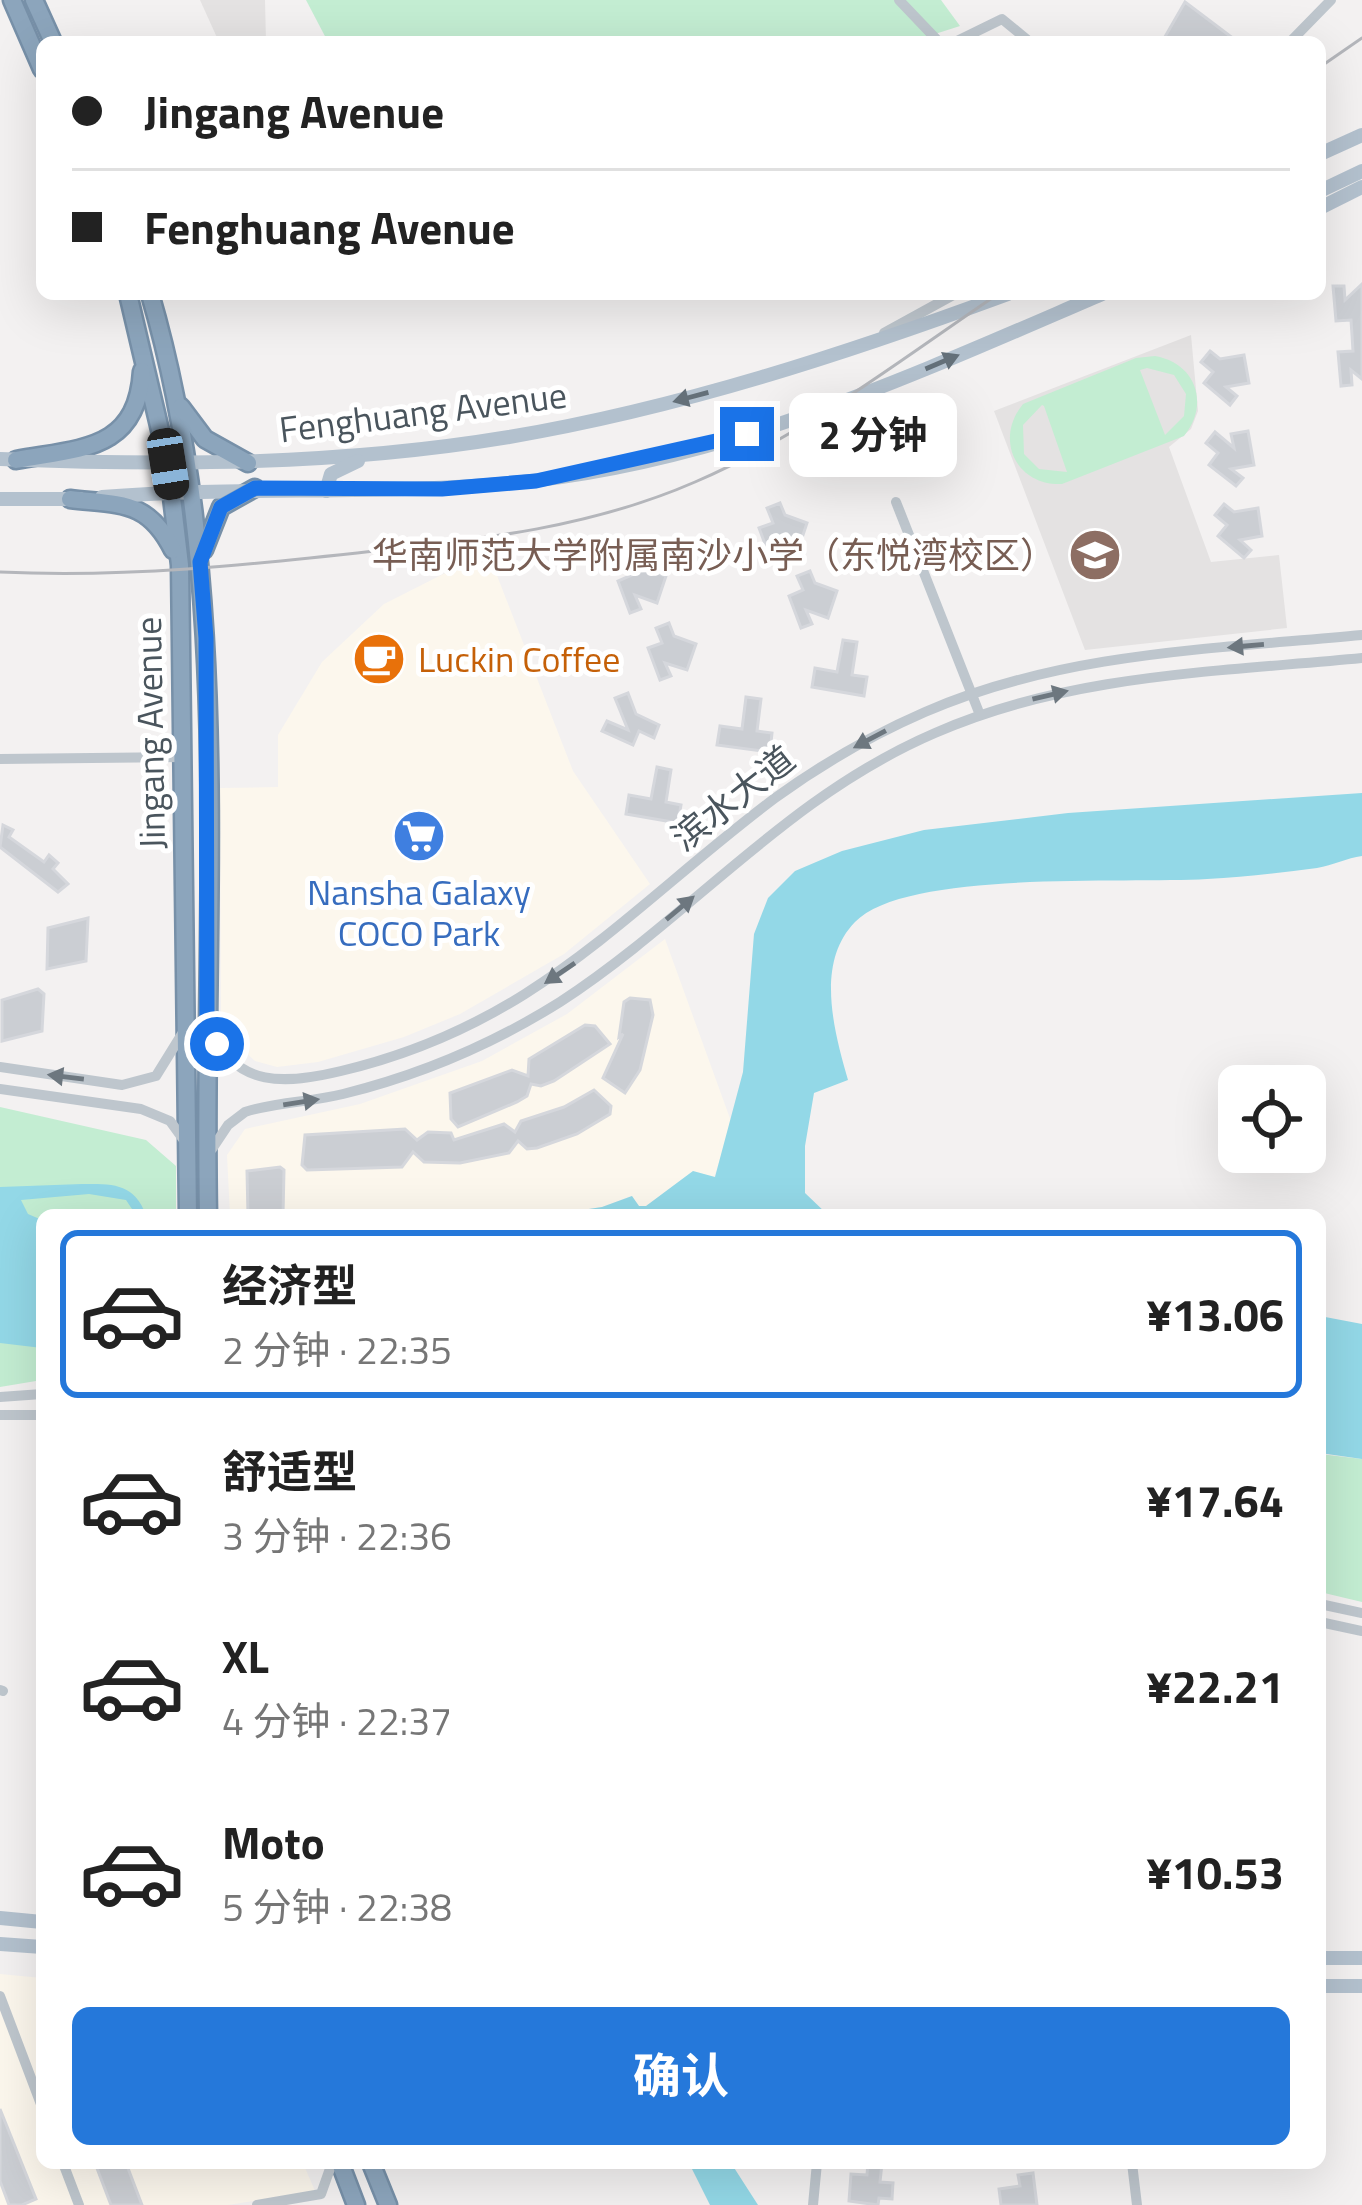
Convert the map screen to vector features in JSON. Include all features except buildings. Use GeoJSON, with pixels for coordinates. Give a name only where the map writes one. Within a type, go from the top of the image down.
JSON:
{"type":"FeatureCollection","features":[{"type":"Feature","properties":{"kind":"highway"},"geometry":{"type":"LineString","coordinates":[[12,0],[36,55]]}},
{"type":"Feature","properties":{"kind":"highway"},"geometry":{"type":"LineString","coordinates":[[34,0],[50,36]]}},
{"type":"Feature","properties":{"kind":"highway","name":"Jingang Avenue"},"geometry":{"type":"LineString","coordinates":[[130,300],[168,464],[180,565],[188,1209]]}},
{"type":"Feature","properties":{"kind":"highway","name":"Jingang Avenue"},"geometry":{"type":"LineString","coordinates":[[152,300],[187,464],[206,638],[208,1209]]}},
{"type":"Feature","properties":{"kind":"highway"},"geometry":{"type":"LineString","coordinates":[[8,459],[86,448],[123,428],[141,392],[144,352]]}},
{"type":"Feature","properties":{"kind":"highway"},"geometry":{"type":"LineString","coordinates":[[151,383],[164,386],[172,378]]}},
{"type":"Feature","properties":{"kind":"highway"},"geometry":{"type":"LineString","coordinates":[[176,399],[202,436],[248,463]]}},
{"type":"Feature","properties":{"kind":"highway"},"geometry":{"type":"LineString","coordinates":[[200,562],[221,507],[255,488]]}},
{"type":"Feature","properties":{"kind":"highway"},"geometry":{"type":"LineString","coordinates":[[70,499],[142,511],[156,520],[180,565]]}},
{"type":"Feature","properties":{"kind":"highway"},"geometry":{"type":"LineString","coordinates":[[339,2169],[356,2205]]}},
{"type":"Feature","properties":{"kind":"highway"},"geometry":{"type":"LineString","coordinates":[[373,2169],[388,2205]]}},
{"type":"Feature","properties":{"kind":"main road"},"geometry":{"type":"LineString","coordinates":[[1326,151],[1362,134]]}},
{"type":"Feature","properties":{"kind":"main road"},"geometry":{"type":"LineString","coordinates":[[1326,188],[1362,171]]}},
{"type":"Feature","properties":{"kind":"main road"},"geometry":{"type":"LineString","coordinates":[[1326,205],[1362,188]]}},
{"type":"Feature","properties":{"kind":"main road","name":"Fenghuang Avenue"},"geometry":{"type":"LineString","coordinates":[[8,459],[86,464],[248,463],[374,454],[592,421],[760,378],[990,300]]}},
{"type":"Feature","properties":{"kind":"main road","name":"Fenghuang Avenue"},"geometry":{"type":"LineString","coordinates":[[0,499],[255,488],[442,489],[536,481],[778,427],[1087,300]]}},
{"type":"Feature","properties":{"kind":"main road"},"geometry":{"type":"LineString","coordinates":[[326,490],[331,474],[374,454]]}},
{"type":"Feature","properties":{"kind":"main road"},"geometry":{"type":"LineString","coordinates":[[86,464],[111,478],[110,487],[94,498]]}},
{"type":"Feature","properties":{"kind":"main road"},"geometry":{"type":"LineString","coordinates":[[0,1918],[36,1921]]}},
{"type":"Feature","properties":{"kind":"main road"},"geometry":{"type":"LineString","coordinates":[[0,1944],[36,1947]]}},
{"type":"Feature","properties":{"kind":"main road"},"geometry":{"type":"LineString","coordinates":[[1326,1958],[1362,1958]]}},
{"type":"Feature","properties":{"kind":"main road"},"geometry":{"type":"LineString","coordinates":[[1326,1986],[1362,1986]]}},
{"type":"Feature","properties":{"kind":"street"},"geometry":{"type":"LineString","coordinates":[[899,0],[933,36]]}},
{"type":"Feature","properties":{"kind":"street"},"geometry":{"type":"LineString","coordinates":[[1296,36],[1331,0]]}},
{"type":"Feature","properties":{"kind":"street"},"geometry":{"type":"LineString","coordinates":[[968,36],[1002,20],[1022,36]]}},
{"type":"Feature","properties":{"kind":"street","name":"Fenghuang Avenue"},"geometry":{"type":"LineString","coordinates":[[843,351],[943,300]]}},
{"type":"Feature","properties":{"kind":"street"},"geometry":{"type":"LineString","coordinates":[[896,502],[980,715]]}},
{"type":"Feature","properties":{"kind":"street","name":"滨水大道"},"geometry":{"type":"LineString","coordinates":[[207,1017],[226,1056],[248,1073],[276,1082],[351,1069],[438,1039],[521,999],[572,965],[749,819],[820,768],[896,725],[971,694],[1096,662],[1362,635]]}},
{"type":"Feature","properties":{"kind":"street","name":"滨水大道"},"geometry":{"type":"LineString","coordinates":[[208,1157],[220,1133],[245,1112],[326,1098],[402,1077],[532,1018],[611,965],[818,796],[906,746],[980,715],[1100,684],[1362,658]]}},
{"type":"Feature","properties":{"kind":"street"},"geometry":{"type":"LineString","coordinates":[[0,759],[184,757]]}},
{"type":"Feature","properties":{"kind":"street"},"geometry":{"type":"LineString","coordinates":[[0,1067],[122,1085],[156,1076],[172,1056],[186,1025]]}},
{"type":"Feature","properties":{"kind":"street"},"geometry":{"type":"LineString","coordinates":[[120,1106],[128,1099],[122,1085]]}},
{"type":"Feature","properties":{"kind":"street"},"geometry":{"type":"LineString","coordinates":[[0,1089],[120,1106],[170,1121],[187,1144]]}},
{"type":"Feature","properties":{"kind":"street"},"geometry":{"type":"LineString","coordinates":[[0,1397],[36,1394]]}},
{"type":"Feature","properties":{"kind":"street"},"geometry":{"type":"LineString","coordinates":[[0,1415],[36,1414]]}},
{"type":"Feature","properties":{"kind":"street"},"geometry":{"type":"LineString","coordinates":[[1326,1605],[1362,1612]]}},
{"type":"Feature","properties":{"kind":"street"},"geometry":{"type":"LineString","coordinates":[[1326,1623],[1362,1631]]}},
{"type":"Feature","properties":{"kind":"street"},"geometry":{"type":"LineString","coordinates":[[0,1996],[36,2091]]}},
{"type":"Feature","properties":{"kind":"street"},"geometry":{"type":"LineString","coordinates":[[65,2169],[79,2205]]}},
{"type":"Feature","properties":{"kind":"street"},"geometry":{"type":"LineString","coordinates":[[257,2205],[321,2194],[333,2169]]}},
{"type":"Feature","properties":{"kind":"street"},"geometry":{"type":"LineString","coordinates":[[812,2205],[816,2169]]}},
{"type":"Feature","properties":{"kind":"street"},"geometry":{"type":"LineString","coordinates":[[1133,2169],[1137,2205]]}},
{"type":"Feature","properties":{"kind":"shaded area"},"geometry":{"type":"Polygon","coordinates":[[[200,0],[265,0],[266,36],[216,36],[200,0]]]}},
{"type":"Feature","properties":{"kind":"shaded area","name":"华南师范大学附属南沙小学（东悦湾校区）"},"geometry":{"type":"Polygon","coordinates":[[[1191,335],[1198,411],[1191,429],[1169,447],[1211,562],[1279,555],[1287,628],[1085,650],[994,411],[1191,335]]]}},
{"type":"Feature","properties":{"kind":"shaded area","name":"Nansha Galaxy COCO Park"},"geometry":{"type":"Polygon","coordinates":[[[469,561],[496,573],[573,771],[650,884],[564,954],[460,1014],[404,1037],[318,1062],[277,1067],[255,1061],[229,1037],[221,1013],[220,788],[278,787],[278,735],[322,662],[384,604],[469,561]]]}},
{"type":"Feature","properties":{"kind":"shaded area"},"geometry":{"type":"Polygon","coordinates":[[[665,939],[732,1124],[714,1177],[693,1171],[646,1206],[639,1206],[631,1196],[589,1209],[230,1209],[227,1155],[245,1129],[360,1104],[482,1061],[567,1014],[665,939]]]}},
{"type":"Feature","properties":{"kind":"shaded area"},"geometry":{"type":"Polygon","coordinates":[[[0,1974],[36,1977],[36,2169],[306,2169],[315,2191],[228,2205],[0,2205],[0,1974]]]}},
{"type":"Feature","properties":{"kind":"green space"},"geometry":{"type":"Polygon","coordinates":[[[306,0],[941,0],[960,26],[929,36],[325,36],[306,0]]]}},
{"type":"Feature","properties":{"kind":"green space"},"geometry":{"type":"Polygon","coordinates":[[[1136,358],[1169,360],[1189,376],[1195,387],[1196,411],[1184,436],[1062,484],[1046,483],[1022,469],[1014,458],[1010,432],[1023,404],[1136,358]],[[1140,370],[1165,435],[1184,416],[1186,394],[1174,375],[1140,370]],[[1044,406],[1023,425],[1024,454],[1039,469],[1067,472],[1044,406]]]}},
{"type":"Feature","properties":{"kind":"green space"},"geometry":{"type":"Polygon","coordinates":[[[0,1107],[146,1140],[176,1166],[176,1209],[36,1209],[36,1381],[0,1387],[0,1107]]]}},
{"type":"Feature","properties":{"kind":"green space"},"geometry":{"type":"Polygon","coordinates":[[[1326,1455],[1362,1459],[1362,1602],[1326,1593],[1326,1455]]]}},
{"type":"Feature","properties":{"kind":"water"},"geometry":{"type":"Polygon","coordinates":[[[1362,793],[1362,856],[1262,875],[968,886],[882,905],[855,922],[835,957],[831,998],[848,1080],[814,1093],[805,1146],[805,1193],[822,1209],[589,1209],[632,1196],[639,1206],[646,1206],[693,1171],[715,1177],[743,1072],[754,934],[768,898],[795,871],[842,851],[924,830],[1068,813],[1362,793]]]}},
{"type":"Feature","properties":{"kind":"water"},"geometry":{"type":"Polygon","coordinates":[[[113,1185],[129,1191],[143,1209],[132,1209],[126,1200],[89,1194],[21,1200],[28,1214],[36,1217],[36,1347],[0,1343],[0,1187],[113,1185]]]}},
{"type":"Feature","properties":{"kind":"water"},"geometry":{"type":"Polygon","coordinates":[[[1326,1317],[1362,1324],[1362,1459],[1326,1454],[1326,1317]]]}},
{"type":"Feature","properties":{"kind":"water"},"geometry":{"type":"Polygon","coordinates":[[[692,2169],[735,2169],[758,2205],[710,2205],[692,2169]]]}},
{"type":"Feature","properties":{"kind":"railway"},"geometry":{"type":"LineString","coordinates":[[1326,63],[1362,38]]}},
{"type":"Feature","properties":{"kind":"railway"},"geometry":{"type":"LineString","coordinates":[[0,572],[141,572],[281,561],[497,536],[617,510],[695,482],[775,442],[989,300]]}},
{"type":"Feature","properties":{"kind":"place","name":"华南师范大学附属南沙小学（东悦湾校区）"},"geometry":{"type":"Point","coordinates":[1095,555]}},
{"type":"Feature","properties":{"kind":"place","name":"Luckin Coffee"},"geometry":{"type":"Point","coordinates":[379,659]}},
{"type":"Feature","properties":{"kind":"place","name":"Nansha Galaxy COCO Park"},"geometry":{"type":"Point","coordinates":[419,836]}},
{"type":"Feature","properties":{"kind":"route"},"geometry":{"type":"LineString","coordinates":[[217,1044],[207,1017],[206,638],[200,562],[221,507],[255,488],[442,489],[536,481],[747,434]]}}]}
